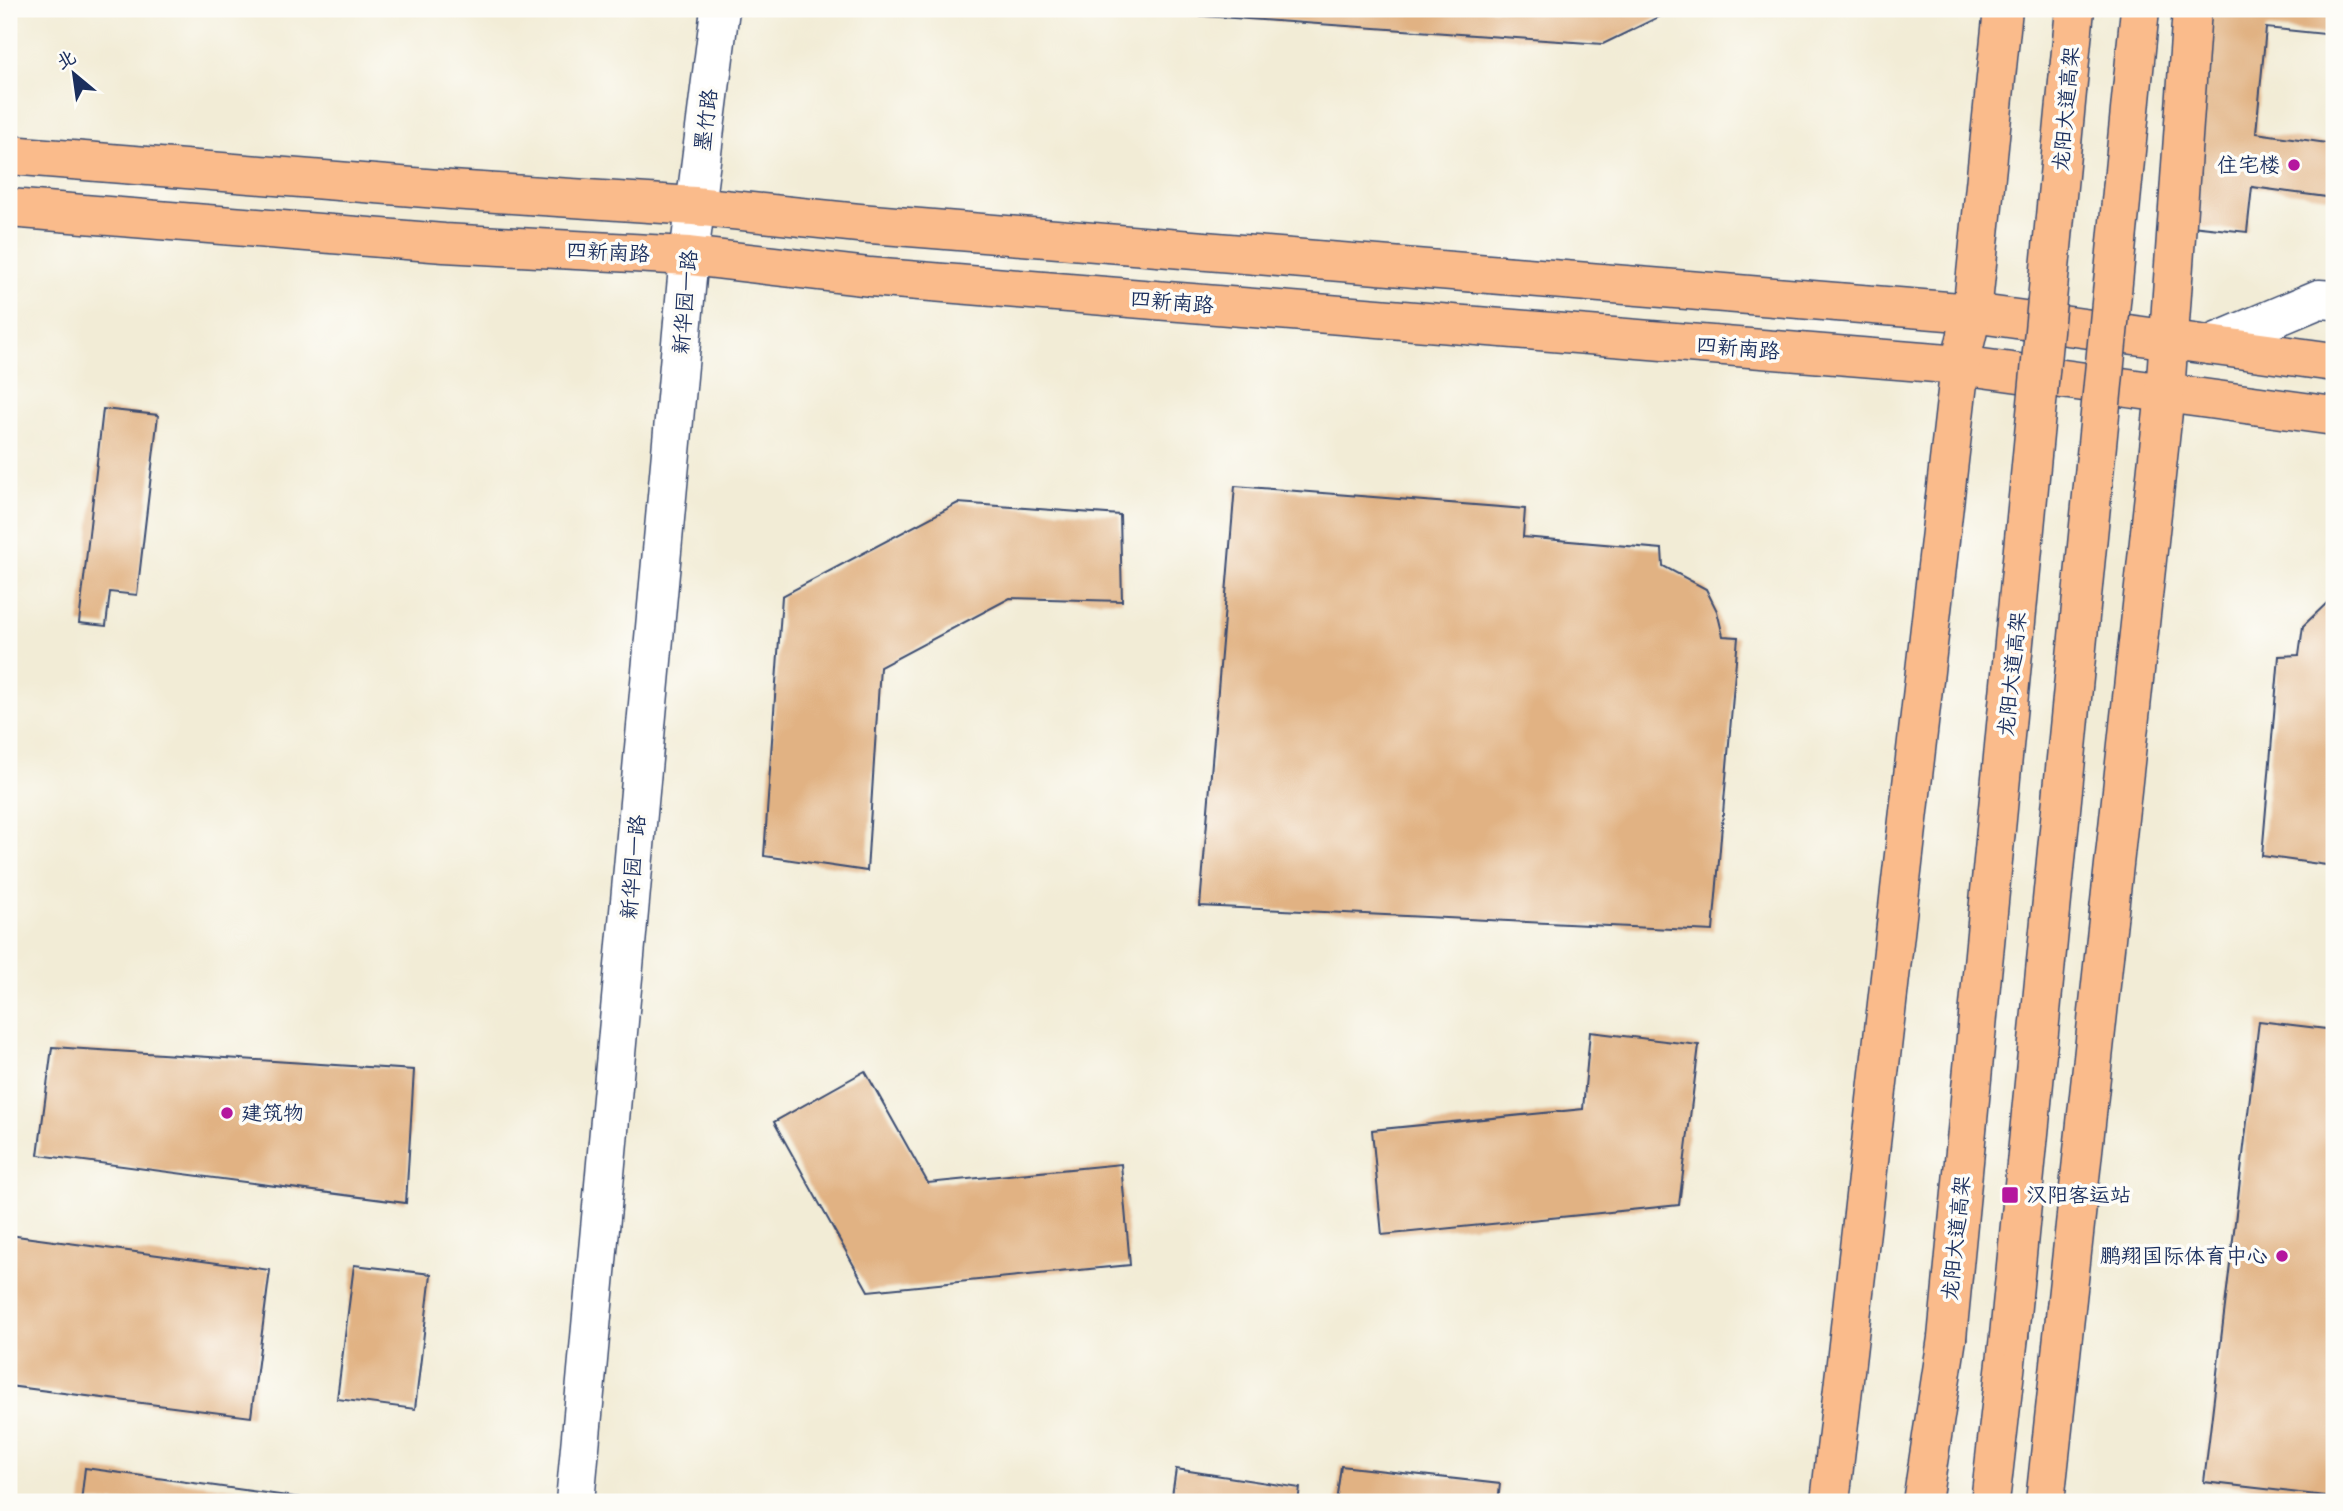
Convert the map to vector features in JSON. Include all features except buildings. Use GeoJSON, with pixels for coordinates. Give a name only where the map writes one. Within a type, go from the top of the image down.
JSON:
{"type":"FeatureCollection","features":[{"type":"Feature","properties":{"kind":"main road"},"geometry":{"type":"LineString","coordinates":[[1830,1502],[1960,365],[1972,313],[2003,9]]}},
{"type":"Feature","properties":{"kind":"main road","name":"龙阳大道高架"},"geometry":{"type":"LineString","coordinates":[[1922,1502],[1947,1338],[2075,9]]}},
{"type":"Feature","properties":{"kind":"main road"},"geometry":{"type":"LineString","coordinates":[[1990,1502],[2009,1336],[2140,9]]}},
{"type":"Feature","properties":{"kind":"main road"},"geometry":{"type":"LineString","coordinates":[[2045,1502],[2165,393],[2192,9]]}},
{"type":"Feature","properties":{"kind":"main road","name":"四新南路"},"geometry":{"type":"LineString","coordinates":[[9,155],[451,190],[692,231],[883,279],[1960,365],[2334,416]]}},
{"type":"Feature","properties":{"kind":"main road","name":"四新南路"},"geometry":{"type":"LineString","coordinates":[[9,208],[444,243],[873,224],[1972,313],[2334,362]]}},
{"type":"Feature","properties":{"kind":"street","name":"墨竹路"},"geometry":{"type":"LineString","coordinates":[[692,231],[720,9]]}},
{"type":"Feature","properties":{"kind":"street","name":"新华园一路"},"geometry":{"type":"LineString","coordinates":[[575,1502],[692,231]]}},
{"type":"Feature","properties":{"kind":"street"},"geometry":{"type":"LineString","coordinates":[[2210,345],[2319,299],[2334,300]]}},
{"type":"Feature","properties":{"kind":"place","name":"住宅楼"},"geometry":{"type":"Point","coordinates":[2294,165]}},
{"type":"Feature","properties":{"kind":"place","name":"建筑物"},"geometry":{"type":"Point","coordinates":[227,1113]}},
{"type":"Feature","properties":{"kind":"place","name":"汉阳客运站"},"geometry":{"type":"Point","coordinates":[2010,1195]}},
{"type":"Feature","properties":{"kind":"place","name":"鹏翔国际体育中心"},"geometry":{"type":"Point","coordinates":[2282,1256]}}]}
